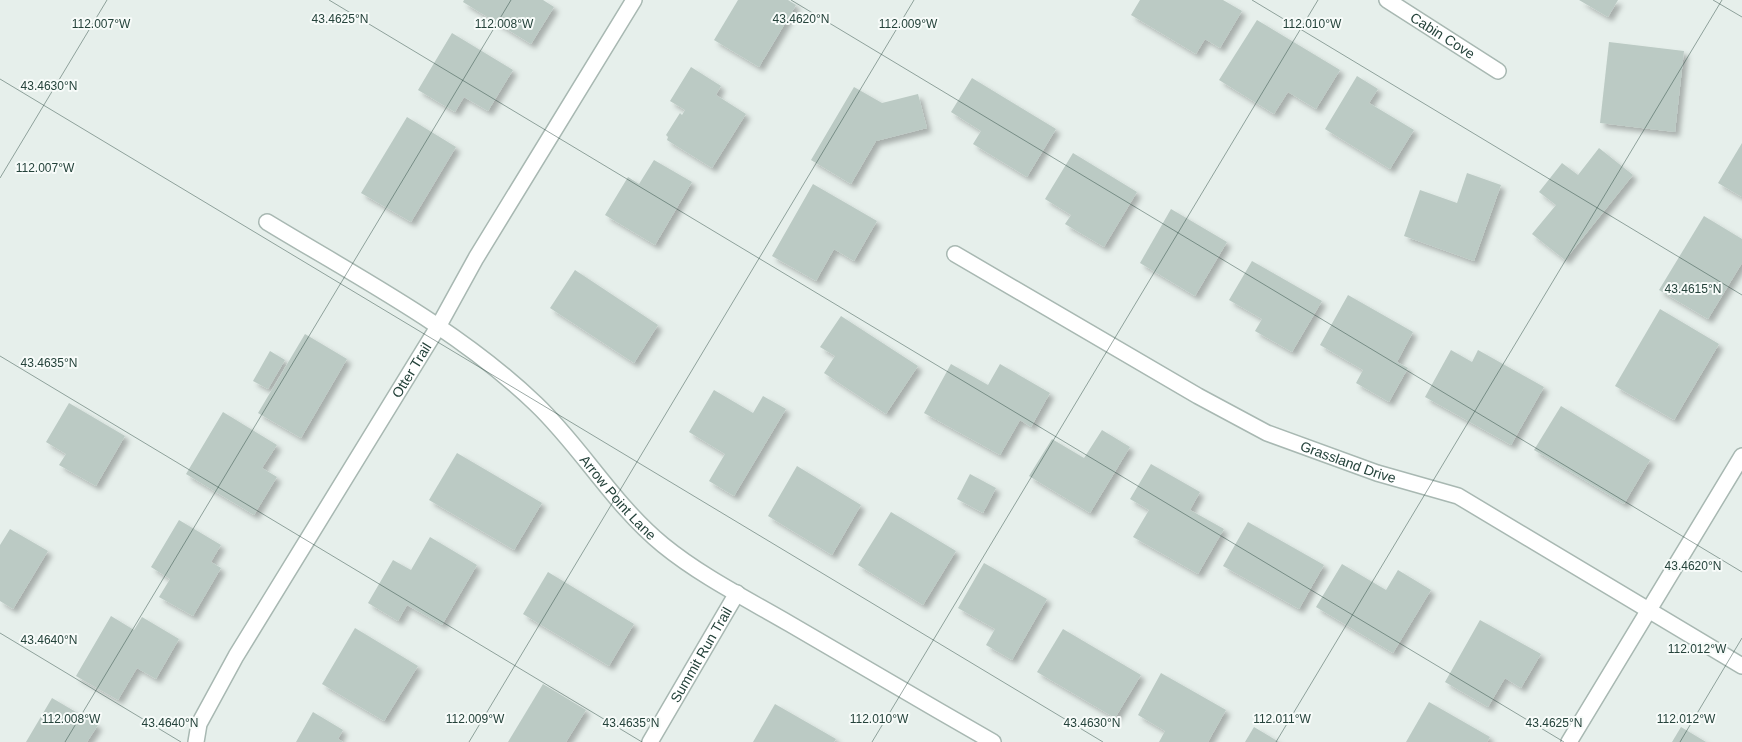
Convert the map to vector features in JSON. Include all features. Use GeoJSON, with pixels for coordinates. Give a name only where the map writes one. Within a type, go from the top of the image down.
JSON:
{"type":"FeatureCollection","features":[{"type":"Feature","properties":{"kind":"street","name":"Otter Trail"},"geometry":{"type":"LineString","coordinates":[[196,742],[199,724],[236,656],[438,327],[482,250],[634,0]]}},
{"type":"Feature","properties":{"kind":"street","name":"Cabin Cove"},"geometry":{"type":"LineString","coordinates":[[1387,0],[1498,72]]}},
{"type":"Feature","properties":{"kind":"street","name":"Arrow Point Lane"},"geometry":{"type":"LineString","coordinates":[[267,222],[438,327],[490,362],[537,405],[580,454],[619,503],[663,545],[737,593],[992,742]]}},
{"type":"Feature","properties":{"kind":"street","name":"Grassland Drive"},"geometry":{"type":"LineString","coordinates":[[954,254],[1198,396],[1267,433],[1377,473],[1458,496],[1742,666]]}},
{"type":"Feature","properties":{"kind":"street"},"geometry":{"type":"LineString","coordinates":[[1569,742],[1742,456]]}},
{"type":"Feature","properties":{"kind":"street","name":"Summit Run Trail"},"geometry":{"type":"LineString","coordinates":[[650,742],[737,593]]}},
{"type":"Feature","properties":{"kind":"building"},"geometry":{"type":"Polygon","coordinates":[[[464,0],[543,0],[554,7],[531,44],[463,2],[464,0]]]}},
{"type":"Feature","properties":{"kind":"building"},"geometry":{"type":"Polygon","coordinates":[[[738,0],[788,0],[796,5],[759,67],[714,40],[738,0]]]}},
{"type":"Feature","properties":{"kind":"building"},"geometry":{"type":"Polygon","coordinates":[[[1140,0],[1223,0],[1242,11],[1220,48],[1205,39],[1196,54],[1131,15],[1140,0]]]}},
{"type":"Feature","properties":{"kind":"building"},"geometry":{"type":"Polygon","coordinates":[[[1579,0],[1618,0],[1608,17],[1579,0]]]}},
{"type":"Feature","properties":{"kind":"building"},"geometry":{"type":"Polygon","coordinates":[[[1257,20],[1340,70],[1316,109],[1288,92],[1274,114],[1219,80],[1257,20]]]}},
{"type":"Feature","properties":{"kind":"building"},"geometry":{"type":"Polygon","coordinates":[[[452,33],[513,70],[488,111],[464,97],[455,112],[418,90],[452,33]]]}},
{"type":"Feature","properties":{"kind":"building"},"geometry":{"type":"Polygon","coordinates":[[[1609,42],[1684,51],[1675,132],[1600,123],[1609,42]]]}},
{"type":"Feature","properties":{"kind":"building"},"geometry":{"type":"Polygon","coordinates":[[[691,67],[721,86],[716,95],[746,114],[712,168],[667,140],[668,137],[666,135],[680,113],[682,115],[685,110],[670,101],[691,67]]]}},
{"type":"Feature","properties":{"kind":"building"},"geometry":{"type":"Polygon","coordinates":[[[1357,76],[1378,89],[1369,103],[1414,130],[1390,169],[1325,129],[1357,76]]]}},
{"type":"Feature","properties":{"kind":"building"},"geometry":{"type":"Polygon","coordinates":[[[972,78],[1056,129],[1027,177],[973,144],[981,131],[951,112],[972,78]]]}},
{"type":"Feature","properties":{"kind":"building"},"geometry":{"type":"Polygon","coordinates":[[[854,87],[882,103],[918,94],[927,128],[876,141],[851,184],[811,160],[854,87]]]}},
{"type":"Feature","properties":{"kind":"building"},"geometry":{"type":"Polygon","coordinates":[[[407,117],[456,147],[411,222],[361,193],[407,117]]]}},
{"type":"Feature","properties":{"kind":"building"},"geometry":{"type":"Polygon","coordinates":[[[1742,143],[1742,197],[1718,183],[1742,143]]]}},
{"type":"Feature","properties":{"kind":"building"},"geometry":{"type":"Polygon","coordinates":[[[1599,148],[1633,175],[1565,260],[1532,234],[1556,205],[1539,192],[1562,163],[1578,175],[1599,148]]]}},
{"type":"Feature","properties":{"kind":"building"},"geometry":{"type":"Polygon","coordinates":[[[1073,153],[1137,192],[1104,247],[1065,224],[1071,215],[1045,199],[1073,153]]]}},
{"type":"Feature","properties":{"kind":"building"},"geometry":{"type":"Polygon","coordinates":[[[654,160],[692,182],[655,245],[605,215],[628,177],[639,184],[654,160]]]}},
{"type":"Feature","properties":{"kind":"building"},"geometry":{"type":"Polygon","coordinates":[[[1467,173],[1501,185],[1474,261],[1404,236],[1420,190],[1457,203],[1467,173]]]}},
{"type":"Feature","properties":{"kind":"building"},"geometry":{"type":"Polygon","coordinates":[[[813,184],[877,221],[854,261],[834,249],[816,281],[772,256],[813,184]]]}},
{"type":"Feature","properties":{"kind":"building"},"geometry":{"type":"Polygon","coordinates":[[[1171,209],[1227,242],[1195,296],[1140,263],[1171,209]]]}},
{"type":"Feature","properties":{"kind":"building"},"geometry":{"type":"Polygon","coordinates":[[[1704,216],[1742,239],[1742,263],[1708,319],[1659,290],[1704,216]]]}},
{"type":"Feature","properties":{"kind":"building"},"geometry":{"type":"Polygon","coordinates":[[[1252,261],[1322,301],[1292,352],[1255,331],[1262,319],[1229,300],[1252,261]]]}},
{"type":"Feature","properties":{"kind":"building"},"geometry":{"type":"Polygon","coordinates":[[[575,270],[658,325],[634,363],[550,308],[575,270]]]}},
{"type":"Feature","properties":{"kind":"building"},"geometry":{"type":"Polygon","coordinates":[[[1348,295],[1413,332],[1397,362],[1408,368],[1389,402],[1356,383],[1363,370],[1320,345],[1348,295]]]}},
{"type":"Feature","properties":{"kind":"building"},"geometry":{"type":"Polygon","coordinates":[[[1660,309],[1719,344],[1674,420],[1615,386],[1660,309]]]}},
{"type":"Feature","properties":{"kind":"building"},"geometry":{"type":"Polygon","coordinates":[[[841,316],[918,366],[886,414],[824,373],[835,356],[820,347],[841,316]]]}},
{"type":"Feature","properties":{"kind":"building"},"geometry":{"type":"Polygon","coordinates":[[[305,334],[347,359],[301,438],[258,413],[305,334]]]}},
{"type":"Feature","properties":{"kind":"building"},"geometry":{"type":"Polygon","coordinates":[[[1451,350],[1472,362],[1478,350],[1544,387],[1511,445],[1425,397],[1451,350]]]}},
{"type":"Feature","properties":{"kind":"building"},"geometry":{"type":"Polygon","coordinates":[[[270,351],[285,360],[268,389],[253,381],[270,351]]]}},
{"type":"Feature","properties":{"kind":"building"},"geometry":{"type":"Polygon","coordinates":[[[951,364],[988,385],[1000,364],[1050,393],[1031,427],[1020,420],[1000,455],[924,413],[951,364]]]}},
{"type":"Feature","properties":{"kind":"building"},"geometry":{"type":"Polygon","coordinates":[[[714,390],[753,413],[763,396],[786,409],[734,496],[709,481],[725,454],[689,432],[714,390]]]}},
{"type":"Feature","properties":{"kind":"building"},"geometry":{"type":"Polygon","coordinates":[[[69,403],[125,436],[96,486],[59,465],[66,454],[46,442],[69,403]]]}},
{"type":"Feature","properties":{"kind":"building"},"geometry":{"type":"Polygon","coordinates":[[[1561,406],[1650,460],[1624,504],[1534,450],[1561,406]]]}},
{"type":"Feature","properties":{"kind":"building"},"geometry":{"type":"Polygon","coordinates":[[[223,412],[277,445],[262,468],[277,477],[254,515],[186,474],[223,412]]]}},
{"type":"Feature","properties":{"kind":"building"},"geometry":{"type":"Polygon","coordinates":[[[1102,430],[1130,447],[1090,513],[1029,476],[1052,439],[1084,458],[1102,430]]]}},
{"type":"Feature","properties":{"kind":"building"},"geometry":{"type":"Polygon","coordinates":[[[457,453],[542,503],[514,550],[429,500],[457,453]]]}},
{"type":"Feature","properties":{"kind":"building"},"geometry":{"type":"Polygon","coordinates":[[[1151,464],[1200,492],[1190,510],[1224,529],[1198,574],[1133,537],[1149,510],[1130,499],[1151,464]]]}},
{"type":"Feature","properties":{"kind":"building"},"geometry":{"type":"Polygon","coordinates":[[[797,466],[861,505],[832,555],[768,516],[797,466]]]}},
{"type":"Feature","properties":{"kind":"building"},"geometry":{"type":"Polygon","coordinates":[[[970,474],[996,488],[983,513],[957,499],[970,474]]]}},
{"type":"Feature","properties":{"kind":"building"},"geometry":{"type":"Polygon","coordinates":[[[891,512],[956,551],[923,605],[858,565],[891,512]]]}},
{"type":"Feature","properties":{"kind":"building"},"geometry":{"type":"Polygon","coordinates":[[[179,520],[221,545],[211,562],[221,568],[193,616],[159,597],[170,579],[151,567],[179,520]]]}},
{"type":"Feature","properties":{"kind":"building"},"geometry":{"type":"Polygon","coordinates":[[[1248,522],[1324,565],[1299,609],[1223,566],[1248,522]]]}},
{"type":"Feature","properties":{"kind":"building"},"geometry":{"type":"Polygon","coordinates":[[[10,529],[48,551],[13,609],[0,601],[0,545],[10,529]]]}},
{"type":"Feature","properties":{"kind":"building"},"geometry":{"type":"Polygon","coordinates":[[[430,537],[477,565],[442,625],[407,605],[398,621],[368,603],[393,560],[411,570],[430,537]]]}},
{"type":"Feature","properties":{"kind":"building"},"geometry":{"type":"Polygon","coordinates":[[[984,563],[1047,599],[1012,660],[986,645],[995,629],[958,608],[984,563]]]}},
{"type":"Feature","properties":{"kind":"building"},"geometry":{"type":"Polygon","coordinates":[[[1342,564],[1386,590],[1398,570],[1431,590],[1393,653],[1316,607],[1342,564]]]}},
{"type":"Feature","properties":{"kind":"building"},"geometry":{"type":"Polygon","coordinates":[[[548,572],[634,624],[609,666],[523,614],[548,572]]]}},
{"type":"Feature","properties":{"kind":"building"},"geometry":{"type":"Polygon","coordinates":[[[111,616],[134,630],[142,617],[179,639],[156,679],[137,668],[118,700],[76,676],[111,616]]]}},
{"type":"Feature","properties":{"kind":"building"},"geometry":{"type":"Polygon","coordinates":[[[1480,620],[1541,654],[1521,688],[1505,678],[1488,707],[1445,682],[1480,620]]]}},
{"type":"Feature","properties":{"kind":"building"},"geometry":{"type":"Polygon","coordinates":[[[355,628],[418,666],[384,721],[322,684],[355,628]]]}},
{"type":"Feature","properties":{"kind":"building"},"geometry":{"type":"Polygon","coordinates":[[[1063,629],[1141,675],[1115,718],[1037,672],[1063,629]]]}},
{"type":"Feature","properties":{"kind":"building"},"geometry":{"type":"Polygon","coordinates":[[[1161,673],[1226,710],[1208,742],[1159,742],[1165,731],[1138,715],[1161,673]]]}},
{"type":"Feature","properties":{"kind":"building"},"geometry":{"type":"Polygon","coordinates":[[[543,684],[586,710],[566,742],[508,742],[543,684]]]}},
{"type":"Feature","properties":{"kind":"building"},"geometry":{"type":"Polygon","coordinates":[[[52,698],[98,725],[87,742],[26,742],[52,698]]]}},
{"type":"Feature","properties":{"kind":"building"},"geometry":{"type":"Polygon","coordinates":[[[1429,702],[1490,737],[1487,742],[1406,742],[1429,702]]]}},
{"type":"Feature","properties":{"kind":"building"},"geometry":{"type":"Polygon","coordinates":[[[775,704],[836,739],[834,742],[753,742],[775,704]]]}},
{"type":"Feature","properties":{"kind":"building"},"geometry":{"type":"Polygon","coordinates":[[[313,712],[343,730],[338,739],[343,742],[296,742],[313,712]]]}},
{"type":"Feature","properties":{"kind":"building"},"geometry":{"type":"Polygon","coordinates":[[[1254,727],[1279,742],[1245,742],[1254,727]]]}},
{"type":"Feature","properties":{"kind":"building"},"geometry":{"type":"Polygon","coordinates":[[[1681,727],[1706,742],[1672,742],[1681,727]]]}}]}
